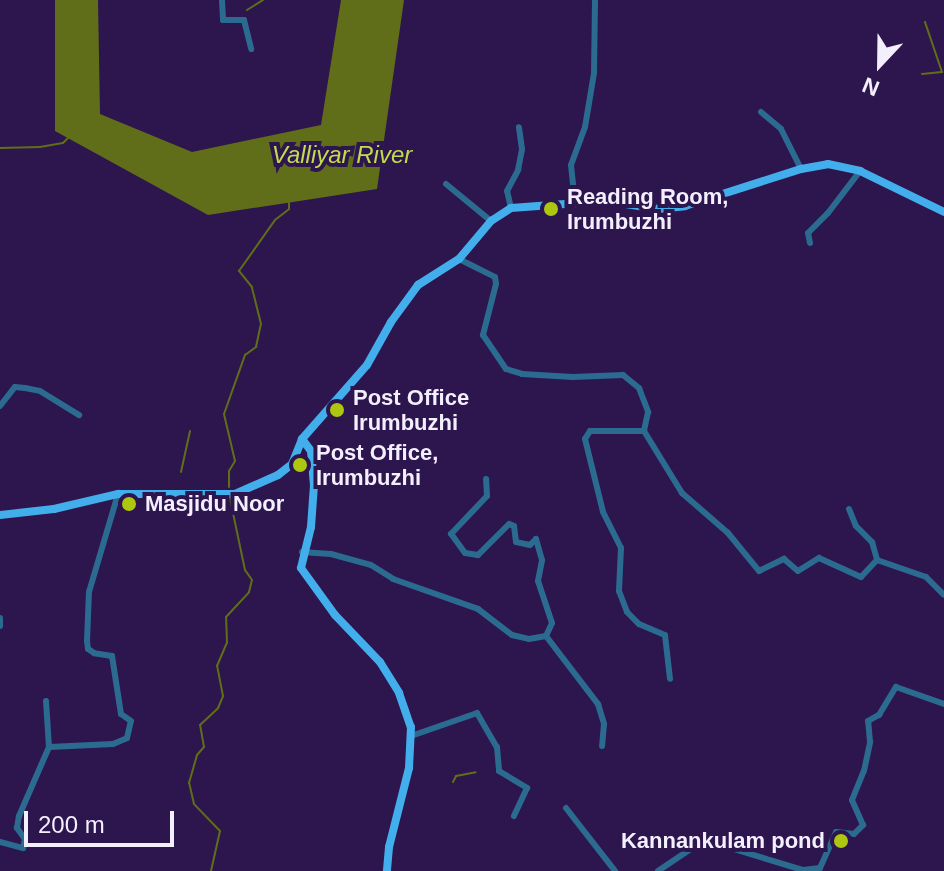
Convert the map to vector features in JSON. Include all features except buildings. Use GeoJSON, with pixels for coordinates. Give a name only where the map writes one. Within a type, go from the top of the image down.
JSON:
{"type":"FeatureCollection","features":[{"type":"Feature","properties":{"kind":"main road"},"geometry":{"type":"LineString","coordinates":[[0,515],[54,509],[118,494],[225,494],[249,490],[292,464],[302,439],[367,365],[391,322],[418,285],[459,259],[491,221],[511,208],[606,201],[658,209],[685,206],[801,169],[828,164],[860,171],[944,212]]}},
{"type":"Feature","properties":{"kind":"main road"},"geometry":{"type":"LineString","coordinates":[[302,439],[311,451],[314,485],[309,537],[302,552],[301,568],[309,582],[380,662],[399,693],[411,736],[409,768],[389,847],[387,871]]}},
{"type":"Feature","properties":{"kind":"street"},"geometry":{"type":"LineString","coordinates":[[222,0],[223,20],[244,20],[251,49]]}},
{"type":"Feature","properties":{"kind":"street"},"geometry":{"type":"LineString","coordinates":[[575,203],[571,165],[585,127],[594,73],[595,0]]}},
{"type":"Feature","properties":{"kind":"street"},"geometry":{"type":"LineString","coordinates":[[761,112],[781,129],[801,169]]}},
{"type":"Feature","properties":{"kind":"street"},"geometry":{"type":"LineString","coordinates":[[511,208],[507,191],[518,170],[522,149],[519,127]]}},
{"type":"Feature","properties":{"kind":"street"},"geometry":{"type":"LineString","coordinates":[[810,243],[808,233],[834,206],[860,171]]}},
{"type":"Feature","properties":{"kind":"street"},"geometry":{"type":"LineString","coordinates":[[446,184],[491,221]]}},
{"type":"Feature","properties":{"kind":"street"},"geometry":{"type":"LineString","coordinates":[[459,259],[495,277],[483,335],[506,369],[522,374],[573,377],[623,375],[639,388],[647,405],[648,421],[644,431]]}},
{"type":"Feature","properties":{"kind":"street"},"geometry":{"type":"LineString","coordinates":[[0,406],[15,387],[25,388],[40,391],[79,415]]}},
{"type":"Feature","properties":{"kind":"street"},"geometry":{"type":"LineString","coordinates":[[644,431],[590,431],[585,439],[603,512],[621,548],[619,591],[627,612],[645,630],[665,635],[670,679]]}},
{"type":"Feature","properties":{"kind":"street"},"geometry":{"type":"LineString","coordinates":[[644,431],[682,493],[728,533],[759,571],[784,559],[798,571],[819,558],[861,577],[877,560]]}},
{"type":"Feature","properties":{"kind":"street"},"geometry":{"type":"LineString","coordinates":[[486,479],[487,496],[451,534],[465,553],[478,555],[509,524],[514,526],[516,542],[530,545],[536,539],[542,560],[538,581],[552,623],[546,636]]}},
{"type":"Feature","properties":{"kind":"street"},"geometry":{"type":"LineString","coordinates":[[49,747],[113,744],[127,738],[131,721],[121,714],[112,656],[94,653],[88,649],[87,641],[89,592],[118,494]]}},
{"type":"Feature","properties":{"kind":"street"},"geometry":{"type":"LineString","coordinates":[[849,509],[856,526],[872,542],[877,560]]}},
{"type":"Feature","properties":{"kind":"street"},"geometry":{"type":"LineString","coordinates":[[302,552],[331,554],[371,565],[393,579],[447,595],[478,609],[512,635],[529,639],[546,636]]}},
{"type":"Feature","properties":{"kind":"street"},"geometry":{"type":"LineString","coordinates":[[877,560],[926,577],[944,595]]}},
{"type":"Feature","properties":{"kind":"street"},"geometry":{"type":"LineString","coordinates":[[0,618],[0,626]]}},
{"type":"Feature","properties":{"kind":"street"},"geometry":{"type":"LineString","coordinates":[[546,636],[598,704],[604,724],[602,746]]}},
{"type":"Feature","properties":{"kind":"street"},"geometry":{"type":"LineString","coordinates":[[658,871],[704,840],[789,866],[820,868],[836,832],[854,834],[863,825],[852,800],[870,742],[868,721],[879,715],[896,687],[944,704]]}},
{"type":"Feature","properties":{"kind":"street"},"geometry":{"type":"LineString","coordinates":[[0,842],[23,848],[25,839],[17,828],[19,816],[49,747],[46,701]]}},
{"type":"Feature","properties":{"kind":"street"},"geometry":{"type":"LineString","coordinates":[[411,736],[477,713],[497,747],[499,771],[527,788],[514,816]]}},
{"type":"Feature","properties":{"kind":"street"},"geometry":{"type":"LineString","coordinates":[[566,808],[615,871]]}},
{"type":"Feature","properties":{"kind":"water","name":"Valliyar River"},"geometry":{"type":"Polygon","coordinates":[[[55,0],[98,0],[100,114],[192,152],[321,125],[341,0],[404,0],[377,189],[208,215],[55,131],[55,0]]]}},
{"type":"Feature","properties":{"kind":"waterway"},"geometry":{"type":"LineString","coordinates":[[247,10],[263,0]]}},
{"type":"Feature","properties":{"kind":"waterway"},"geometry":{"type":"LineString","coordinates":[[922,74],[942,72],[925,22]]}},
{"type":"Feature","properties":{"kind":"waterway"},"geometry":{"type":"LineString","coordinates":[[0,148],[40,147],[63,143],[68,138]]}},
{"type":"Feature","properties":{"kind":"waterway"},"geometry":{"type":"LineString","coordinates":[[229,487],[229,471],[235,461],[224,414],[245,355],[256,347],[261,324],[252,287],[239,271],[275,220],[289,209],[289,201]]}},
{"type":"Feature","properties":{"kind":"waterway"},"geometry":{"type":"LineString","coordinates":[[181,472],[190,431]]}},
{"type":"Feature","properties":{"kind":"waterway"},"geometry":{"type":"LineString","coordinates":[[211,871],[220,831],[194,804],[189,783],[197,755],[204,747],[200,725],[218,708],[223,696],[217,666],[227,643],[226,617],[249,592],[252,580],[245,570],[230,499]]}},
{"type":"Feature","properties":{"kind":"waterway"},"geometry":{"type":"LineString","coordinates":[[453,782],[456,776],[476,772]]}},
{"type":"Feature","properties":{"kind":"place","name":"Reading Room, Irumbuzhi"},"geometry":{"type":"Point","coordinates":[551,209]}},
{"type":"Feature","properties":{"kind":"place","name":"Post Office Irumbuzhi"},"geometry":{"type":"Point","coordinates":[337,410]}},
{"type":"Feature","properties":{"kind":"place","name":"Post Office, Irumbuzhi"},"geometry":{"type":"Point","coordinates":[300,465]}},
{"type":"Feature","properties":{"kind":"place","name":"Masjidu Noor"},"geometry":{"type":"Point","coordinates":[129,504]}},
{"type":"Feature","properties":{"kind":"place","name":"Kannankulam pond"},"geometry":{"type":"Point","coordinates":[841,841]}}]}
